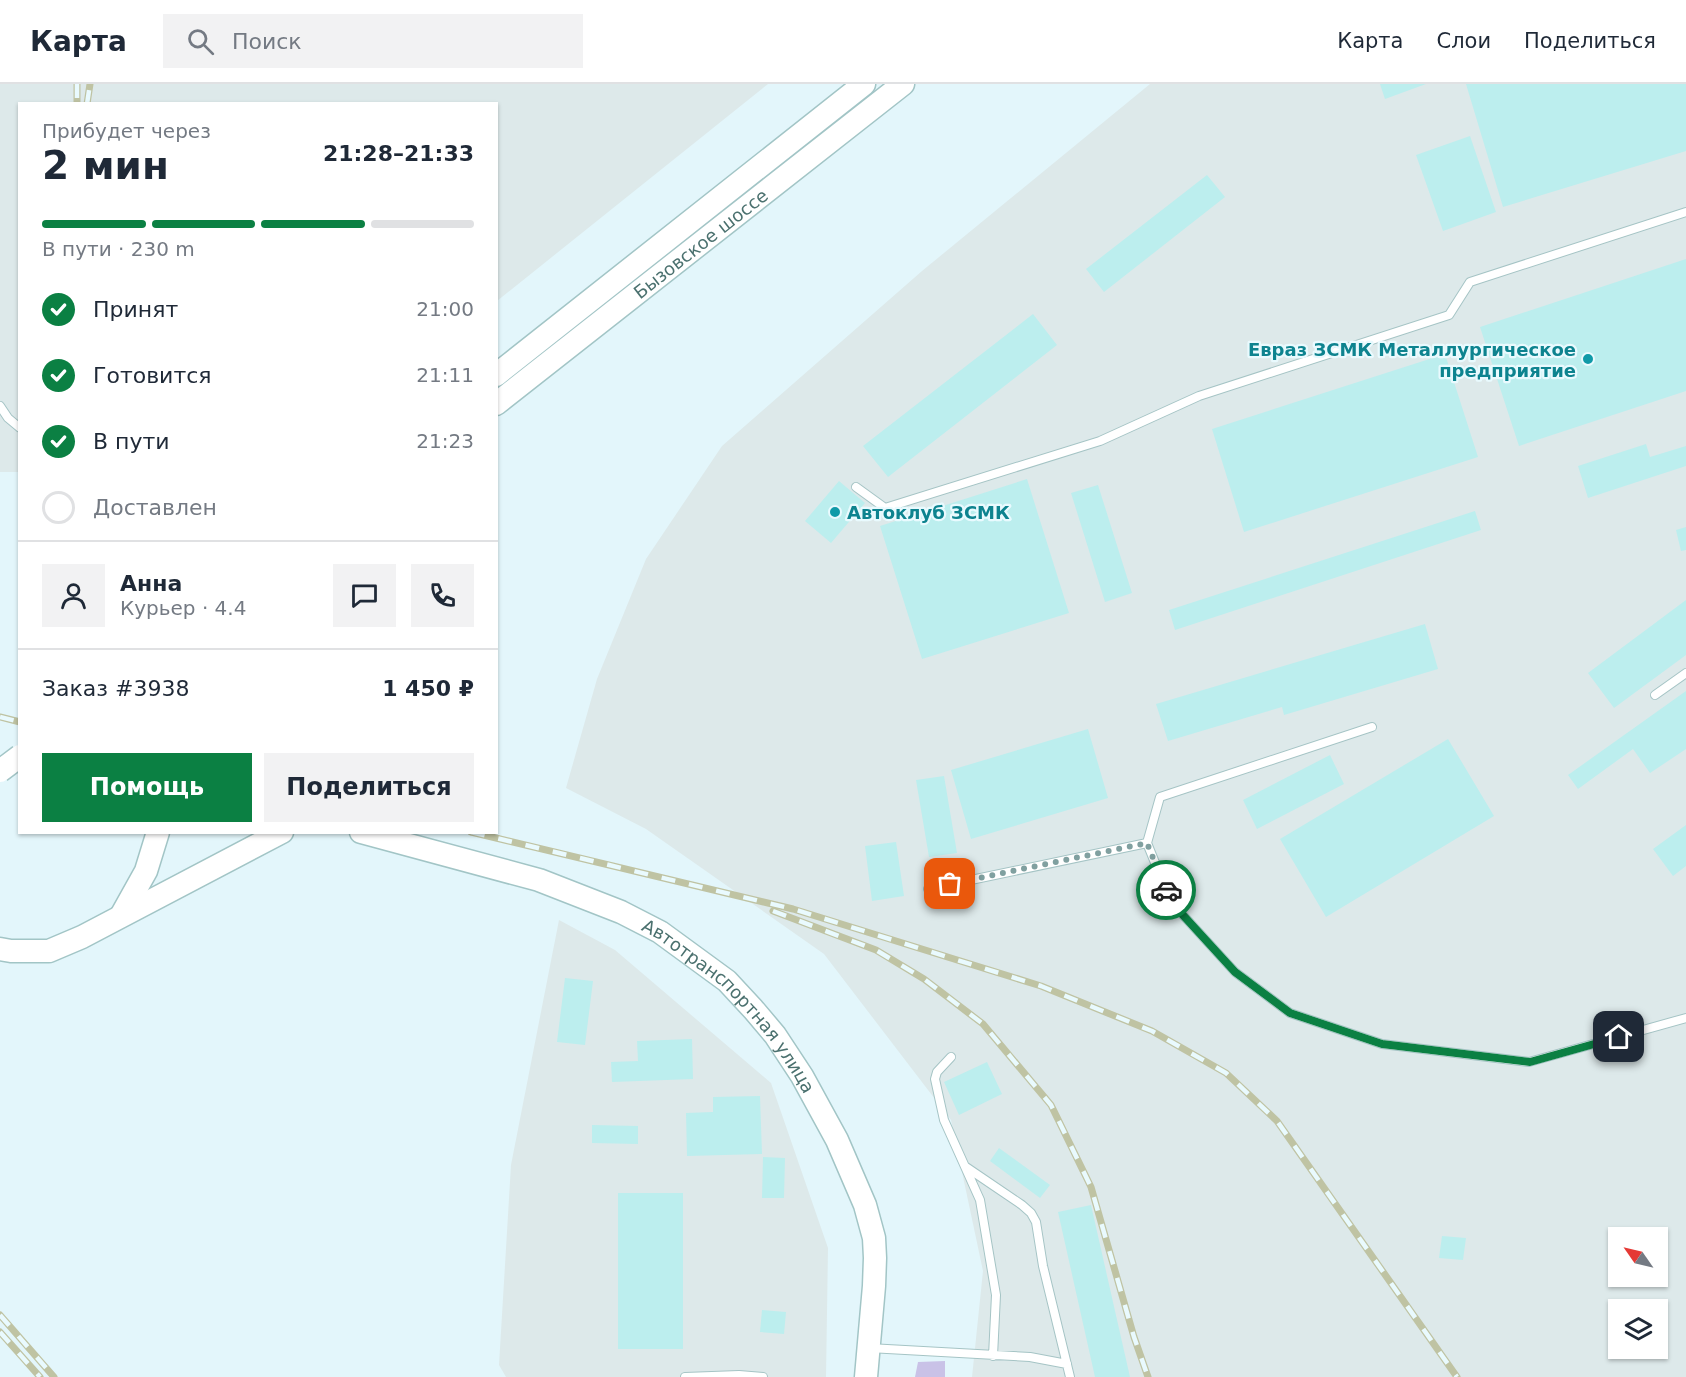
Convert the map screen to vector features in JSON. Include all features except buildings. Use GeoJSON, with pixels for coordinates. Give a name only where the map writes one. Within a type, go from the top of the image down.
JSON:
{"type":"FeatureCollection","features":[{"type":"Feature","properties":{"kind":"main road","name":"Бызовское шоссе"},"geometry":{"type":"LineString","coordinates":[[498,373],[864,84]]}},
{"type":"Feature","properties":{"kind":"main road","name":"Бызовское шоссе"},"geometry":{"type":"LineString","coordinates":[[498,402],[903,84]]}},
{"type":"Feature","properties":{"kind":"main road"},"geometry":{"type":"LineString","coordinates":[[0,771],[18,758]]}},
{"type":"Feature","properties":{"kind":"main road"},"geometry":{"type":"LineString","coordinates":[[0,759],[18,763]]}},
{"type":"Feature","properties":{"kind":"main road"},"geometry":{"type":"LineString","coordinates":[[122,914],[146,871],[157,834]]}},
{"type":"Feature","properties":{"kind":"main road"},"geometry":{"type":"LineString","coordinates":[[0,949],[49,951],[82,937],[278,834]]}},
{"type":"Feature","properties":{"kind":"main road","name":"Автотранспортная улица"},"geometry":{"type":"LineString","coordinates":[[368,834],[539,880],[588,897],[660,932],[726,981],[775,1035],[802,1076],[846,1156],[865,1205],[874,1238],[875,1258],[866,1377]]}},
{"type":"Feature","properties":{"kind":"lane"},"geometry":{"type":"LineString","coordinates":[[856,487],[885,508],[1100,441],[1199,396],[1449,315],[1470,282],[1686,212]]}},
{"type":"Feature","properties":{"kind":"lane"},"geometry":{"type":"LineString","coordinates":[[0,406],[18,427]]}},
{"type":"Feature","properties":{"kind":"lane"},"geometry":{"type":"LineString","coordinates":[[1655,695],[1686,673]]}},
{"type":"Feature","properties":{"kind":"lane"},"geometry":{"type":"LineString","coordinates":[[1372,727],[1160,797],[1147,843],[1171,902],[1235,972],[1290,1013],[1382,1044],[1530,1062],[1686,1018]]}},
{"type":"Feature","properties":{"kind":"lane"},"geometry":{"type":"LineString","coordinates":[[928,889],[1147,843]]}},
{"type":"Feature","properties":{"kind":"lane"},"geometry":{"type":"LineString","coordinates":[[951,1057],[937,1072],[935,1078],[944,1120],[980,1200],[996,1295],[993,1356]]}},
{"type":"Feature","properties":{"kind":"lane"},"geometry":{"type":"LineString","coordinates":[[964,1166],[1022,1205],[1031,1213],[1036,1222],[1043,1266],[1071,1377]]}},
{"type":"Feature","properties":{"kind":"lane"},"geometry":{"type":"LineString","coordinates":[[869,1348],[1030,1357],[1067,1364]]}},
{"type":"Feature","properties":{"kind":"lane"},"geometry":{"type":"LineString","coordinates":[[685,1377],[763,1377]]}},
{"type":"Feature","properties":{"kind":"shaded area"},"geometry":{"type":"Polygon","coordinates":[[[0,84],[768,84],[498,300],[498,102],[18,102],[18,472],[0,472],[0,84]]]}},
{"type":"Feature","properties":{"kind":"shaded area"},"geometry":{"type":"Polygon","coordinates":[[[1150,84],[1686,84],[1686,1377],[972,1377],[983,1271],[951,1120],[824,954],[646,829],[566,788],[597,679],[646,559],[722,446],[922,271],[1150,84]]]}},
{"type":"Feature","properties":{"kind":"shaded area"},"geometry":{"type":"Polygon","coordinates":[[[559,920],[615,950],[771,1083],[828,1248],[826,1377],[506,1377],[499,1365],[511,1165],[559,920]]]}},
{"type":"Feature","properties":{"kind":"shaded area"},"geometry":{"type":"Polygon","coordinates":[[[945,1361],[945,1377],[915,1377],[918,1362],[945,1361]]]}},
{"type":"Feature","properties":{"kind":"railway"},"geometry":{"type":"LineString","coordinates":[[77,84],[77,102]]}},
{"type":"Feature","properties":{"kind":"railway"},"geometry":{"type":"LineString","coordinates":[[87,102],[90,84]]}},
{"type":"Feature","properties":{"kind":"railway"},"geometry":{"type":"LineString","coordinates":[[0,717],[18,722]]}},
{"type":"Feature","properties":{"kind":"railway"},"geometry":{"type":"LineString","coordinates":[[479,834],[793,909],[1041,986],[1152,1031],[1226,1073],[1277,1121],[1457,1377]]}},
{"type":"Feature","properties":{"kind":"railway"},"geometry":{"type":"LineString","coordinates":[[773,911],[876,950],[924,979],[983,1024],[1051,1105],[1091,1187],[1134,1337],[1148,1377]]}},
{"type":"Feature","properties":{"kind":"railway"},"geometry":{"type":"LineString","coordinates":[[0,1315],[54,1377]]}},
{"type":"Feature","properties":{"kind":"railway"},"geometry":{"type":"LineString","coordinates":[[0,1332],[40,1377]]}},
{"type":"Feature","properties":{"kind":"way so far"},"geometry":{"type":"LineString","coordinates":[[950,884],[1147,843],[1166,890]]}},
{"type":"Feature","properties":{"kind":"place","name":"Евраз ЗСМК Металлургическое предприятие"},"geometry":{"type":"Point","coordinates":[1588,359]}},
{"type":"Feature","properties":{"kind":"place","name":"Автоклуб ЗСМК"},"geometry":{"type":"Point","coordinates":[835,512]}},
{"type":"Feature","properties":{"kind":"route"},"geometry":{"type":"LineString","coordinates":[[1166,890],[1171,902],[1235,972],[1290,1013],[1382,1044],[1530,1062],[1619,1037]]}}]}
